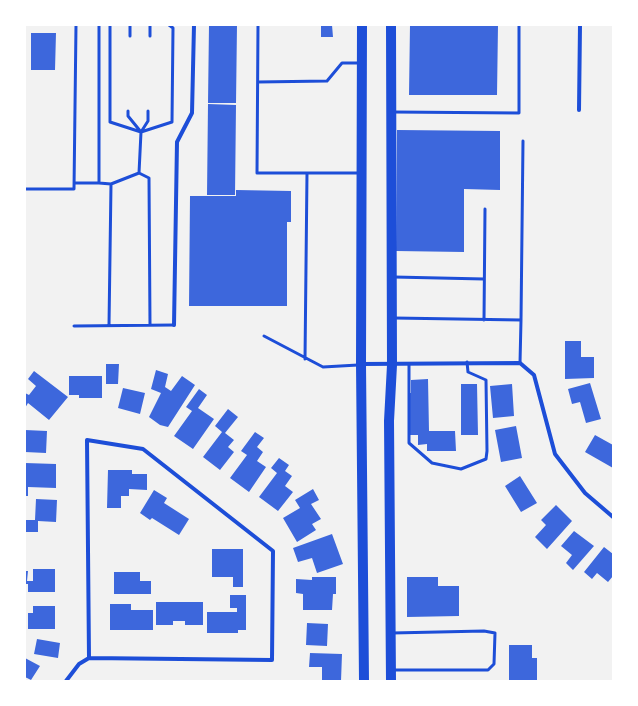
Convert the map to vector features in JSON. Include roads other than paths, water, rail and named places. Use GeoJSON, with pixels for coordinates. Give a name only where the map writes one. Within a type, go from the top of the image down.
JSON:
{"type":"FeatureCollection","features":[{"type":"Feature","properties":{"kind":"main road"},"geometry":{"type":"LineString","coordinates":[[362,25],[361,364],[364,681]]}},
{"type":"Feature","properties":{"kind":"main road"},"geometry":{"type":"LineString","coordinates":[[391,25],[392,364],[389,421],[391,681]]}},
{"type":"Feature","properties":{"kind":"street"},"geometry":{"type":"LineString","coordinates":[[174,325],[177,142],[192,113],[194,25]]}},
{"type":"Feature","properties":{"kind":"street"},"geometry":{"type":"LineString","coordinates":[[579,110],[580,25]]}},
{"type":"Feature","properties":{"kind":"street"},"geometry":{"type":"LineString","coordinates":[[361,364],[520,362],[534,375],[555,454],[586,493],[613,517]]}},
{"type":"Feature","properties":{"kind":"street"},"geometry":{"type":"LineString","coordinates":[[66,681],[79,664],[89,658],[272,660],[273,551],[143,449],[87,440],[89,658]]}},
{"type":"Feature","properties":{"kind":"lane"},"geometry":{"type":"LineString","coordinates":[[25,189],[74,190],[76,25]]}},
{"type":"Feature","properties":{"kind":"lane"},"geometry":{"type":"LineString","coordinates":[[98,25],[99,183]]}},
{"type":"Feature","properties":{"kind":"lane"},"geometry":{"type":"LineString","coordinates":[[110,25],[110,122],[141,132],[172,122],[173,28],[169,25]]}},
{"type":"Feature","properties":{"kind":"lane"},"geometry":{"type":"LineString","coordinates":[[130,25],[130,36]]}},
{"type":"Feature","properties":{"kind":"lane"},"geometry":{"type":"LineString","coordinates":[[150,25],[150,36]]}},
{"type":"Feature","properties":{"kind":"lane"},"geometry":{"type":"LineString","coordinates":[[258,25],[257,173],[361,173]]}},
{"type":"Feature","properties":{"kind":"lane"},"geometry":{"type":"LineString","coordinates":[[391,112],[519,113],[519,25]]}},
{"type":"Feature","properties":{"kind":"lane"},"geometry":{"type":"LineString","coordinates":[[258,82],[327,81],[342,63],[362,63]]}},
{"type":"Feature","properties":{"kind":"lane"},"geometry":{"type":"LineString","coordinates":[[128,111],[128,116],[141,132]]}},
{"type":"Feature","properties":{"kind":"lane"},"geometry":{"type":"LineString","coordinates":[[139,173],[141,132],[148,121],[148,111]]}},
{"type":"Feature","properties":{"kind":"lane"},"geometry":{"type":"LineString","coordinates":[[520,362],[523,141]]}},
{"type":"Feature","properties":{"kind":"lane"},"geometry":{"type":"LineString","coordinates":[[75,183],[111,184],[139,173],[149,178],[150,325]]}},
{"type":"Feature","properties":{"kind":"lane"},"geometry":{"type":"LineString","coordinates":[[305,359],[307,173]]}},
{"type":"Feature","properties":{"kind":"lane"},"geometry":{"type":"LineString","coordinates":[[109,325],[111,184]]}},
{"type":"Feature","properties":{"kind":"lane"},"geometry":{"type":"LineString","coordinates":[[484,320],[486,209]]}},
{"type":"Feature","properties":{"kind":"lane"},"geometry":{"type":"LineString","coordinates":[[392,277],[484,278]]}},
{"type":"Feature","properties":{"kind":"lane"},"geometry":{"type":"LineString","coordinates":[[392,318],[521,320]]}},
{"type":"Feature","properties":{"kind":"lane"},"geometry":{"type":"LineString","coordinates":[[74,326],[174,325]]}},
{"type":"Feature","properties":{"kind":"lane"},"geometry":{"type":"LineString","coordinates":[[264,336],[305,359],[323,367],[361,364]]}},
{"type":"Feature","properties":{"kind":"lane"},"geometry":{"type":"LineString","coordinates":[[409,364],[409,443],[432,464],[461,469],[486,459],[487,451],[486,380],[468,372],[467,362]]}},
{"type":"Feature","properties":{"kind":"lane"},"geometry":{"type":"LineString","coordinates":[[391,633],[484,630],[495,633],[494,664],[488,670],[391,670]]}}]}
